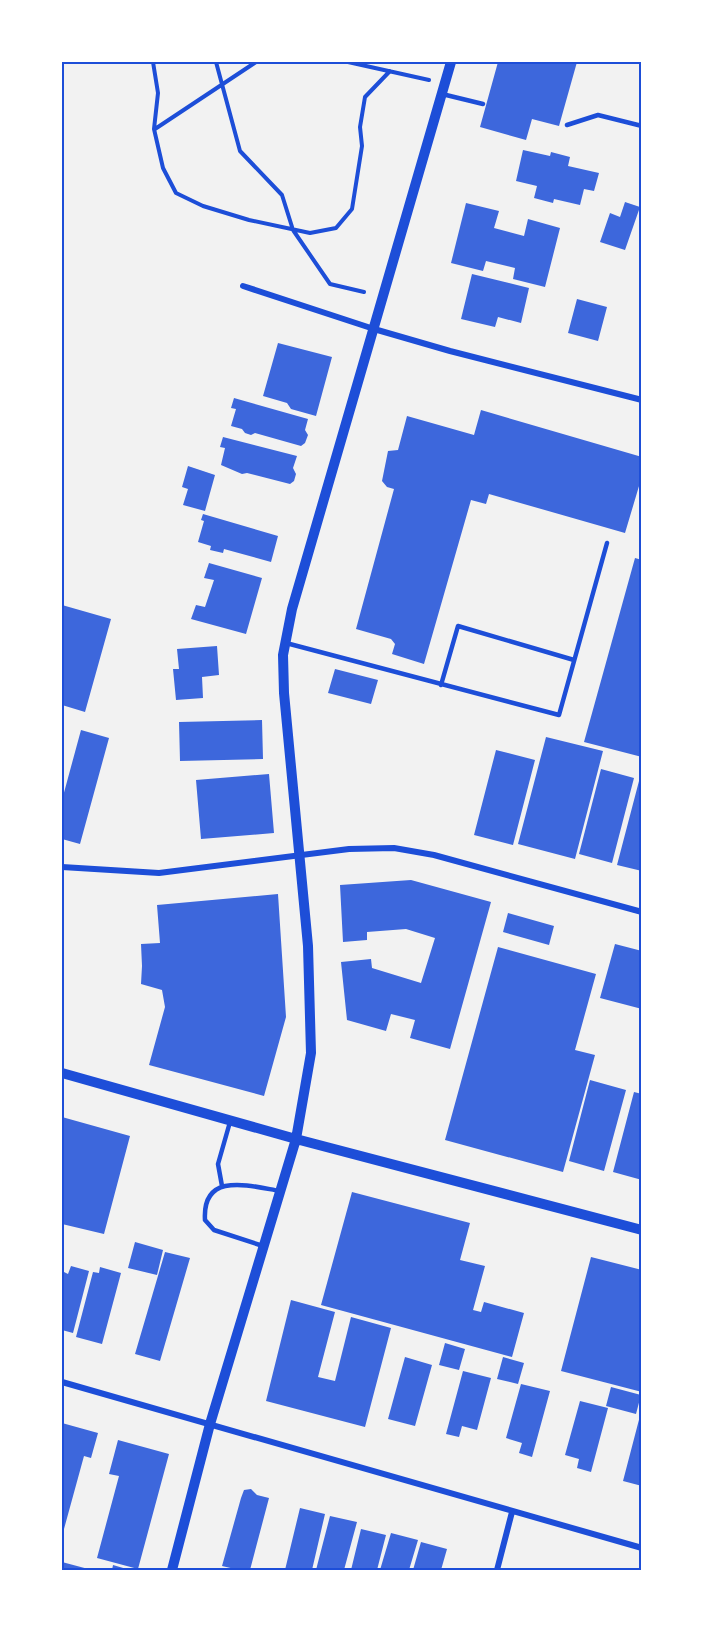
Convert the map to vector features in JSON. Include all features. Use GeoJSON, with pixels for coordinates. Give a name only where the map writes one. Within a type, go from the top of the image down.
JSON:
{"type":"FeatureCollection","features":[{"type":"Feature","properties":{"kind":"street"},"geometry":{"type":"LineString","coordinates":[[172,1570],[210,1424],[296,1139],[311,1053],[308,946],[284,693],[283,655],[292,609],[451,62]]}},
{"type":"Feature","properties":{"kind":"street"},"geometry":{"type":"LineString","coordinates":[[243,286],[450,351],[642,400]]}},
{"type":"Feature","properties":{"kind":"street"},"geometry":{"type":"LineString","coordinates":[[62,867],[159,873],[349,849],[394,848],[434,855],[642,912]]}},
{"type":"Feature","properties":{"kind":"street"},"geometry":{"type":"LineString","coordinates":[[62,1073],[296,1139],[642,1230]]}},
{"type":"Feature","properties":{"kind":"street"},"geometry":{"type":"LineString","coordinates":[[62,1382],[642,1548]]}},
{"type":"Feature","properties":{"kind":"street"},"geometry":{"type":"LineString","coordinates":[[497,1570],[512,1512]]}},
{"type":"Feature","properties":{"kind":"lane"},"geometry":{"type":"LineString","coordinates":[[443,89],[483,104]]}},
{"type":"Feature","properties":{"kind":"lane"},"geometry":{"type":"LineString","coordinates":[[567,125],[598,116],[642,126]]}},
{"type":"Feature","properties":{"kind":"lane"},"geometry":{"type":"LineString","coordinates":[[286,643],[559,715],[607,543]]}},
{"type":"Feature","properties":{"kind":"lane"},"geometry":{"type":"LineString","coordinates":[[441,685],[458,626],[574,660]]}},
{"type":"Feature","properties":{"kind":"lane"},"geometry":{"type":"LineString","coordinates":[[222,1186],[218,1164],[231,1119]]}},
{"type":"Feature","properties":{"kind":"lane"},"geometry":{"type":"LineString","coordinates":[[265,1246],[214,1230],[205,1220],[204,1208],[211,1194],[222,1186],[237,1183],[280,1191]]}},
{"type":"Feature","properties":{"kind":"path"},"geometry":{"type":"LineString","coordinates":[[153,62],[158,93],[154,129],[162,168],[176,193],[222,213],[310,233],[336,228],[352,209],[362,146],[360,127],[365,97],[390,71]]}},
{"type":"Feature","properties":{"kind":"path"},"geometry":{"type":"LineString","coordinates":[[216,62],[240,152],[282,195],[293,230],[330,284],[364,292]]}},
{"type":"Feature","properties":{"kind":"path"},"geometry":{"type":"LineString","coordinates":[[154,129],[256,62]]}},
{"type":"Feature","properties":{"kind":"path"},"geometry":{"type":"LineString","coordinates":[[348,62],[390,71],[443,89]]}},
{"type":"Feature","properties":{"kind":"building"},"geometry":{"type":"Polygon","coordinates":[[[498,62],[577,62],[559,126],[532,119],[526,140],[480,127],[498,62]]]}},
{"type":"Feature","properties":{"kind":"building"},"geometry":{"type":"Polygon","coordinates":[[[523,150],[550,156],[551,152],[570,157],[568,166],[599,173],[594,191],[584,189],[580,205],[554,199],[553,203],[534,198],[537,186],[516,181],[523,150]]]}},
{"type":"Feature","properties":{"kind":"building"},"geometry":{"type":"Polygon","coordinates":[[[625,202],[640,207],[625,250],[600,242],[610,213],[620,217],[625,202]]]}},
{"type":"Feature","properties":{"kind":"building"},"geometry":{"type":"Polygon","coordinates":[[[466,203],[499,211],[494,228],[524,236],[528,219],[560,228],[545,287],[513,279],[515,268],[486,261],[483,271],[451,263],[466,203]]]}},
{"type":"Feature","properties":{"kind":"building"},"geometry":{"type":"Polygon","coordinates":[[[472,274],[529,288],[521,323],[498,317],[495,327],[461,319],[472,274]]]}},
{"type":"Feature","properties":{"kind":"building"},"geometry":{"type":"Polygon","coordinates":[[[577,299],[607,307],[598,341],[568,333],[577,299]]]}},
{"type":"Feature","properties":{"kind":"building"},"geometry":{"type":"Polygon","coordinates":[[[278,343],[332,357],[316,416],[291,409],[287,403],[263,396],[278,343]]]}},
{"type":"Feature","properties":{"kind":"building"},"geometry":{"type":"Polygon","coordinates":[[[234,398],[308,419],[305,430],[308,435],[305,443],[301,446],[255,433],[251,435],[231,426],[236,409],[231,408],[234,398]]]}},
{"type":"Feature","properties":{"kind":"building"},"geometry":{"type":"Polygon","coordinates":[[[481,410],[642,457],[642,476],[625,533],[489,494],[486,504],[471,500],[424,664],[392,654],[395,644],[391,639],[356,629],[394,489],[387,487],[382,481],[388,451],[398,450],[407,416],[474,435],[481,410]]]}},
{"type":"Feature","properties":{"kind":"building"},"geometry":{"type":"Polygon","coordinates":[[[223,437],[297,456],[293,468],[296,474],[294,481],[290,484],[247,473],[242,474],[221,465],[225,448],[220,447],[223,437]]]}},
{"type":"Feature","properties":{"kind":"building"},"geometry":{"type":"Polygon","coordinates":[[[188,466],[215,475],[205,511],[183,505],[188,489],[182,487],[188,466]]]}},
{"type":"Feature","properties":{"kind":"building"},"geometry":{"type":"Polygon","coordinates":[[[203,514],[278,536],[271,562],[224,549],[223,553],[210,550],[211,546],[198,542],[204,521],[201,520],[203,514]]]}},
{"type":"Feature","properties":{"kind":"building"},"geometry":{"type":"Polygon","coordinates":[[[635,558],[642,560],[642,757],[584,742],[635,558]]]}},
{"type":"Feature","properties":{"kind":"building"},"geometry":{"type":"Polygon","coordinates":[[[209,563],[262,578],[246,634],[191,619],[196,605],[205,607],[214,580],[204,578],[209,563]]]}},
{"type":"Feature","properties":{"kind":"building"},"geometry":{"type":"Polygon","coordinates":[[[62,605],[111,619],[85,712],[62,705],[62,605]]]}},
{"type":"Feature","properties":{"kind":"building"},"geometry":{"type":"Polygon","coordinates":[[[217,646],[219,675],[202,677],[203,698],[176,700],[173,669],[179,669],[177,649],[217,646]]]}},
{"type":"Feature","properties":{"kind":"building"},"geometry":{"type":"Polygon","coordinates":[[[335,669],[378,680],[371,704],[328,693],[335,669]]]}},
{"type":"Feature","properties":{"kind":"building"},"geometry":{"type":"Polygon","coordinates":[[[262,720],[263,759],[180,761],[179,722],[262,720]]]}},
{"type":"Feature","properties":{"kind":"building"},"geometry":{"type":"Polygon","coordinates":[[[81,730],[109,738],[80,844],[62,839],[62,800],[81,730]]]}},
{"type":"Feature","properties":{"kind":"building"},"geometry":{"type":"Polygon","coordinates":[[[546,737],[603,751],[575,859],[518,844],[546,737]]]}},
{"type":"Feature","properties":{"kind":"building"},"geometry":{"type":"Polygon","coordinates":[[[496,750],[535,760],[513,845],[474,835],[496,750]]]}},
{"type":"Feature","properties":{"kind":"building"},"geometry":{"type":"Polygon","coordinates":[[[601,769],[634,778],[612,863],[579,854],[601,769]]]}},
{"type":"Feature","properties":{"kind":"building"},"geometry":{"type":"Polygon","coordinates":[[[269,774],[274,833],[201,839],[196,780],[269,774]]]}},
{"type":"Feature","properties":{"kind":"building"},"geometry":{"type":"Polygon","coordinates":[[[639,781],[642,781],[642,871],[617,865],[639,781]]]}},
{"type":"Feature","properties":{"kind":"building"},"geometry":{"type":"Polygon","coordinates":[[[411,880],[491,902],[450,1049],[410,1038],[415,1020],[391,1014],[386,1031],[347,1020],[341,962],[371,959],[372,968],[421,983],[435,938],[406,929],[367,932],[367,940],[343,942],[340,885],[411,880]]]}},
{"type":"Feature","properties":{"kind":"building"},"geometry":{"type":"Polygon","coordinates":[[[278,894],[286,1017],[264,1096],[149,1065],[165,1007],[162,990],[141,984],[141,944],[160,943],[157,905],[278,894]]]}},
{"type":"Feature","properties":{"kind":"building"},"geometry":{"type":"Polygon","coordinates":[[[508,913],[554,926],[549,945],[503,932],[508,913]]]}},
{"type":"Feature","properties":{"kind":"building"},"geometry":{"type":"Polygon","coordinates":[[[615,944],[642,951],[642,1009],[600,998],[615,944]]]}},
{"type":"Feature","properties":{"kind":"building"},"geometry":{"type":"Polygon","coordinates":[[[498,947],[596,974],[575,1050],[595,1055],[563,1172],[445,1140],[498,947]]]}},
{"type":"Feature","properties":{"kind":"building"},"geometry":{"type":"Polygon","coordinates":[[[590,1080],[626,1090],[604,1171],[569,1161],[590,1080]]]}},
{"type":"Feature","properties":{"kind":"building"},"geometry":{"type":"Polygon","coordinates":[[[634,1092],[642,1094],[642,1180],[613,1172],[634,1092]]]}},
{"type":"Feature","properties":{"kind":"building"},"geometry":{"type":"Polygon","coordinates":[[[62,1117],[130,1136],[104,1234],[62,1224],[62,1117]]]}},
{"type":"Feature","properties":{"kind":"building"},"geometry":{"type":"Polygon","coordinates":[[[352,1192],[470,1223],[460,1260],[485,1266],[473,1310],[481,1312],[484,1302],[524,1313],[512,1357],[321,1305],[352,1192]]]}},
{"type":"Feature","properties":{"kind":"building"},"geometry":{"type":"Polygon","coordinates":[[[135,1242],[163,1250],[157,1275],[128,1268],[135,1242]]]}},
{"type":"Feature","properties":{"kind":"building"},"geometry":{"type":"Polygon","coordinates":[[[165,1252],[190,1258],[160,1361],[135,1354],[165,1252]]]}},
{"type":"Feature","properties":{"kind":"building"},"geometry":{"type":"Polygon","coordinates":[[[591,1257],[642,1270],[642,1392],[561,1371],[591,1257]]]}},
{"type":"Feature","properties":{"kind":"building"},"geometry":{"type":"Polygon","coordinates":[[[71,1266],[89,1271],[73,1333],[62,1330],[62,1280],[64,1272],[68,1274],[71,1266]]]}},
{"type":"Feature","properties":{"kind":"building"},"geometry":{"type":"Polygon","coordinates":[[[100,1267],[121,1273],[102,1344],[76,1337],[93,1272],[99,1273],[100,1267]]]}},
{"type":"Feature","properties":{"kind":"building"},"geometry":{"type":"Polygon","coordinates":[[[291,1300],[335,1312],[318,1377],[335,1381],[351,1317],[391,1328],[365,1427],[266,1401],[291,1300]]]}},
{"type":"Feature","properties":{"kind":"building"},"geometry":{"type":"Polygon","coordinates":[[[445,1343],[465,1349],[459,1370],[439,1365],[445,1343]]]}},
{"type":"Feature","properties":{"kind":"building"},"geometry":{"type":"Polygon","coordinates":[[[405,1357],[432,1365],[415,1426],[388,1419],[405,1357]]]}},
{"type":"Feature","properties":{"kind":"building"},"geometry":{"type":"Polygon","coordinates":[[[503,1357],[524,1363],[518,1384],[497,1379],[503,1357]]]}},
{"type":"Feature","properties":{"kind":"building"},"geometry":{"type":"Polygon","coordinates":[[[463,1371],[491,1378],[477,1430],[462,1426],[459,1437],[446,1434],[463,1371]]]}},
{"type":"Feature","properties":{"kind":"building"},"geometry":{"type":"Polygon","coordinates":[[[521,1384],[550,1391],[532,1457],[519,1453],[522,1443],[506,1438],[521,1384]]]}},
{"type":"Feature","properties":{"kind":"building"},"geometry":{"type":"Polygon","coordinates":[[[611,1387],[641,1395],[636,1414],[606,1406],[611,1387]]]}},
{"type":"Feature","properties":{"kind":"building"},"geometry":{"type":"Polygon","coordinates":[[[580,1401],[608,1408],[591,1472],[577,1468],[579,1459],[565,1455],[580,1401]]]}},
{"type":"Feature","properties":{"kind":"building"},"geometry":{"type":"Polygon","coordinates":[[[642,1412],[642,1486],[623,1481],[642,1412]]]}},
{"type":"Feature","properties":{"kind":"building"},"geometry":{"type":"Polygon","coordinates":[[[62,1423],[98,1433],[91,1458],[84,1456],[64,1529],[62,1528],[62,1423]]]}},
{"type":"Feature","properties":{"kind":"building"},"geometry":{"type":"Polygon","coordinates":[[[118,1440],[169,1454],[138,1569],[97,1558],[119,1476],[109,1474],[118,1440]]]}},
{"type":"Feature","properties":{"kind":"building"},"geometry":{"type":"Polygon","coordinates":[[[251,1489],[257,1495],[269,1498],[250,1570],[222,1566],[244,1490],[251,1489]]]}},
{"type":"Feature","properties":{"kind":"building"},"geometry":{"type":"Polygon","coordinates":[[[300,1508],[325,1514],[312,1570],[285,1570],[300,1508]]]}},
{"type":"Feature","properties":{"kind":"building"},"geometry":{"type":"Polygon","coordinates":[[[330,1516],[357,1522],[344,1570],[316,1570],[330,1516]]]}},
{"type":"Feature","properties":{"kind":"building"},"geometry":{"type":"Polygon","coordinates":[[[361,1529],[386,1535],[377,1570],[351,1570],[361,1529]]]}},
{"type":"Feature","properties":{"kind":"building"},"geometry":{"type":"Polygon","coordinates":[[[391,1533],[418,1540],[409,1570],[380,1570],[391,1533]]]}},
{"type":"Feature","properties":{"kind":"building"},"geometry":{"type":"Polygon","coordinates":[[[421,1542],[447,1549],[441,1570],[413,1570],[421,1542]]]}},
{"type":"Feature","properties":{"kind":"building"},"geometry":{"type":"Polygon","coordinates":[[[62,1562],[92,1570],[62,1570],[62,1562]]]}},
{"type":"Feature","properties":{"kind":"building"},"geometry":{"type":"Polygon","coordinates":[[[113,1565],[130,1570],[112,1570],[113,1565]]]}}]}
